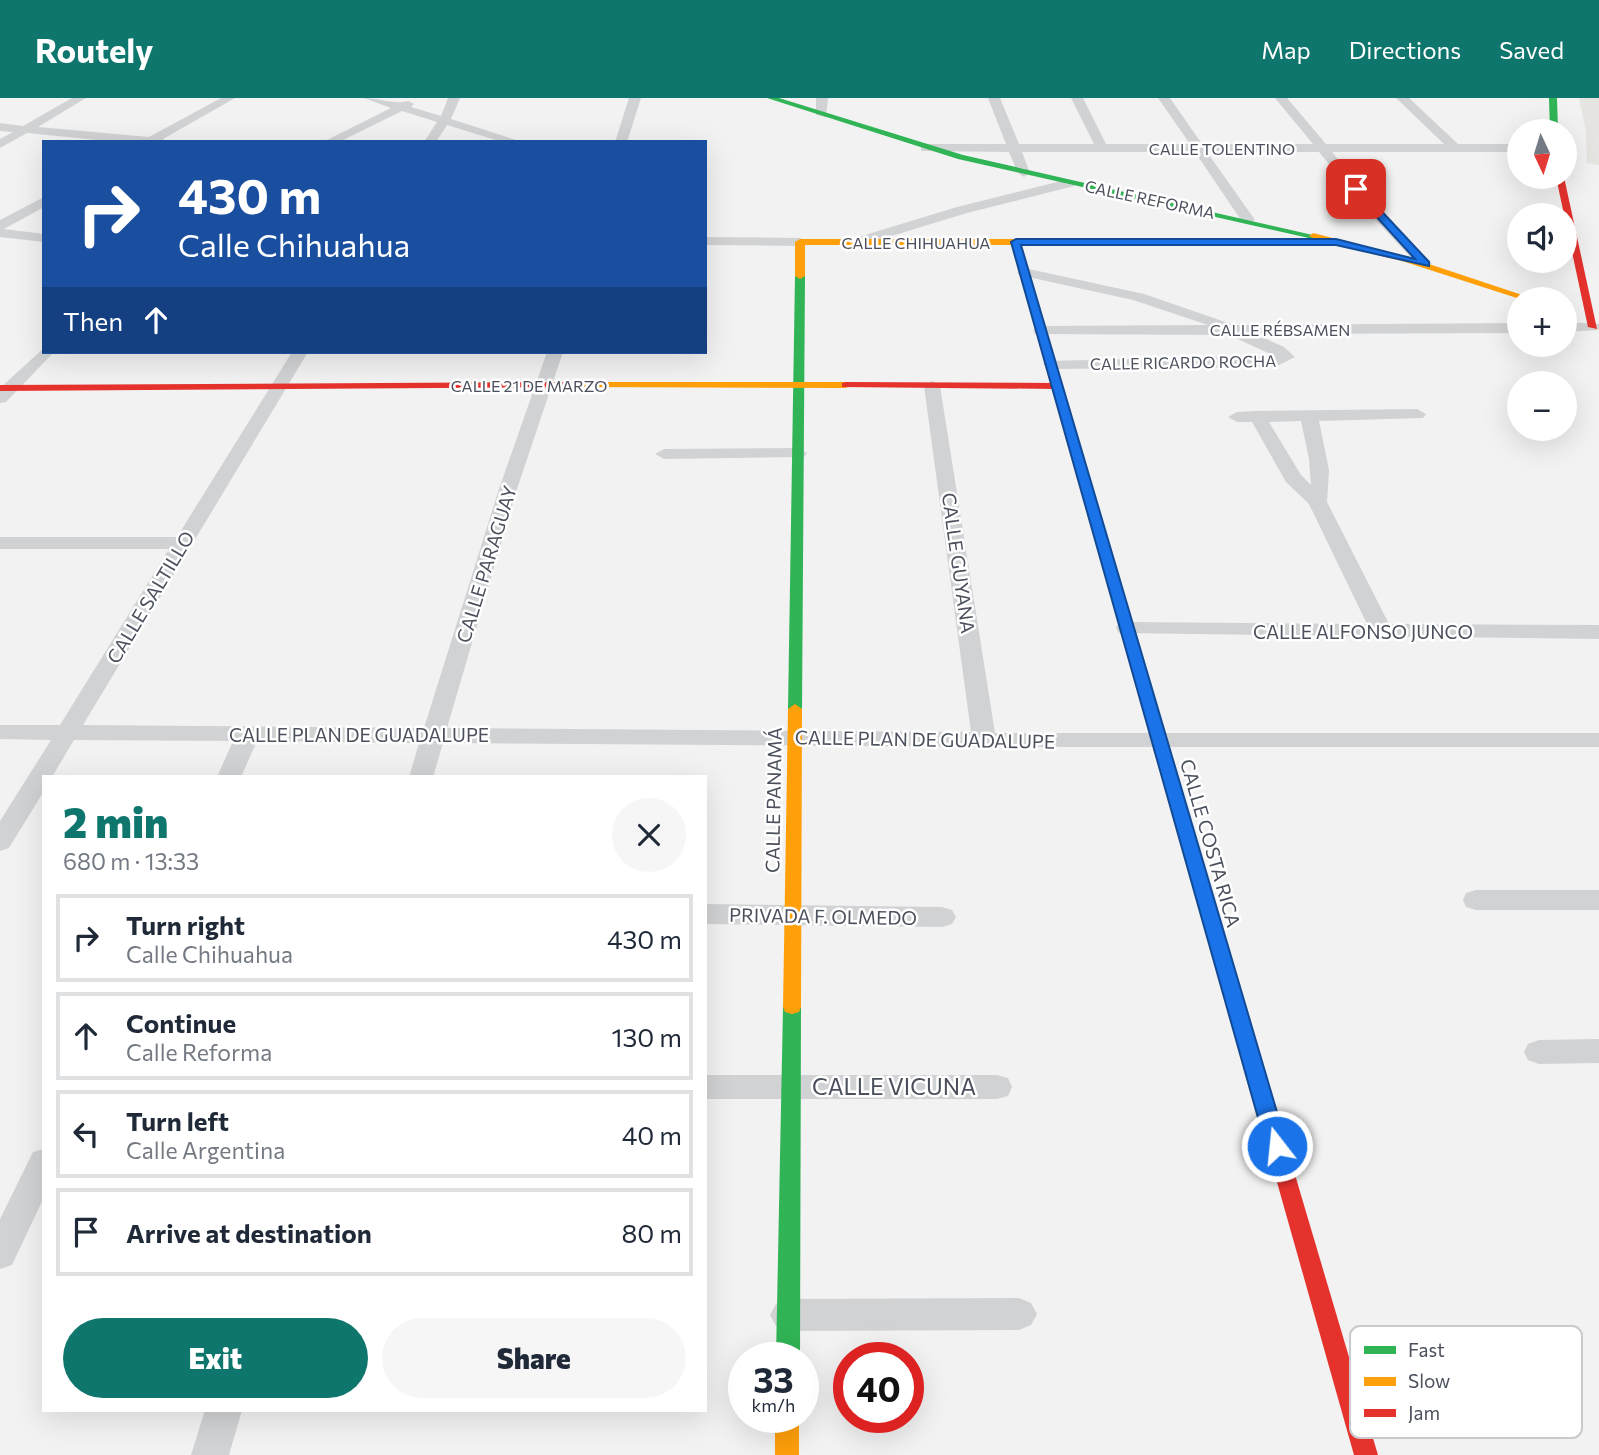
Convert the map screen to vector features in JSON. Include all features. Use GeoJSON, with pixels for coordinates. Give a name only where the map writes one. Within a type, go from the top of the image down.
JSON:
{"type":"FeatureCollection","features":[{"type":"Feature","properties":{"kind":"street"},"geometry":{"type":"LineString","coordinates":[[0,145],[80,98]]}},
{"type":"Feature","properties":{"kind":"street"},"geometry":{"type":"LineString","coordinates":[[153,140],[229,98]]}},
{"type":"Feature","properties":{"kind":"street"},"geometry":{"type":"LineString","coordinates":[[370,98],[509,140]]}},
{"type":"Feature","properties":{"kind":"street"},"geometry":{"type":"LineString","coordinates":[[333,140],[421,98]]}},
{"type":"Feature","properties":{"kind":"street"},"geometry":{"type":"LineString","coordinates":[[431,140],[444,121],[454,98]]}},
{"type":"Feature","properties":{"kind":"street"},"geometry":{"type":"LineString","coordinates":[[622,140],[635,98]]}},
{"type":"Feature","properties":{"kind":"street","name":"CALLE REFORMA"},"geometry":{"type":"LineString","coordinates":[[771,98],[925,148],[1024,173],[1248,220],[1425,264],[1507,291]]}},
{"type":"Feature","properties":{"kind":"street"},"geometry":{"type":"LineString","coordinates":[[822,98],[822,115]]}},
{"type":"Feature","properties":{"kind":"street"},"geometry":{"type":"LineString","coordinates":[[994,98],[1024,173]]}},
{"type":"Feature","properties":{"kind":"street"},"geometry":{"type":"LineString","coordinates":[[1077,98],[1102,148]]}},
{"type":"Feature","properties":{"kind":"street"},"geometry":{"type":"LineString","coordinates":[[1164,98],[1248,220]]}},
{"type":"Feature","properties":{"kind":"street"},"geometry":{"type":"LineString","coordinates":[[1281,98],[1373,209],[1425,264]]}},
{"type":"Feature","properties":{"kind":"street"},"geometry":{"type":"LineString","coordinates":[[1402,98],[1455,148]]}},
{"type":"Feature","properties":{"kind":"street"},"geometry":{"type":"LineString","coordinates":[[1553,98],[1554,119]]}},
{"type":"Feature","properties":{"kind":"street"},"geometry":{"type":"LineString","coordinates":[[0,127],[141,140]]}},
{"type":"Feature","properties":{"kind":"street","name":"CALLE TOLENTINO"},"geometry":{"type":"LineString","coordinates":[[925,148],[1507,148]]}},
{"type":"Feature","properties":{"kind":"street"},"geometry":{"type":"LineString","coordinates":[[857,242],[962,210],[1069,183]]}},
{"type":"Feature","properties":{"kind":"street"},"geometry":{"type":"LineString","coordinates":[[1563,189],[1596,329]]}},
{"type":"Feature","properties":{"kind":"street"},"geometry":{"type":"LineString","coordinates":[[0,226],[42,202]]}},
{"type":"Feature","properties":{"kind":"street"},"geometry":{"type":"LineString","coordinates":[[0,233],[42,238]]}},
{"type":"Feature","properties":{"kind":"street","name":"CALLE CHIHUAHUA"},"geometry":{"type":"LineString","coordinates":[[707,241],[1336,242]]}},
{"type":"Feature","properties":{"kind":"street","name":"CALLE PANAMÁ"},"geometry":{"type":"LineString","coordinates":[[788,1342],[800,242]]}},
{"type":"Feature","properties":{"kind":"street","name":"CALLE COSTA RICA"},"geometry":{"type":"LineString","coordinates":[[1016,242],[1350,1400]]}},
{"type":"Feature","properties":{"kind":"street","name":"CALLE RICARDO ROCHA"},"geometry":{"type":"LineString","coordinates":[[1024,272],[1140,297],[1231,329],[1283,354],[1286,360],[1051,364]]}},
{"type":"Feature","properties":{"kind":"street"},"geometry":{"type":"LineString","coordinates":[[1577,321],[1596,329]]}},
{"type":"Feature","properties":{"kind":"street","name":"CALLE RÉBSAMEN"},"geometry":{"type":"LineString","coordinates":[[1041,331],[1507,328]]}},
{"type":"Feature","properties":{"kind":"street"},"geometry":{"type":"LineString","coordinates":[[1577,328],[1596,329]]}},
{"type":"Feature","properties":{"kind":"street"},"geometry":{"type":"LineString","coordinates":[[3,391],[44,354]]}},
{"type":"Feature","properties":{"kind":"street","name":"CALLE SALTILLO"},"geometry":{"type":"LineString","coordinates":[[0,842],[299,354]]}},
{"type":"Feature","properties":{"kind":"street","name":"CALLE PARAGUAY"},"geometry":{"type":"LineString","coordinates":[[422,775],[508,489],[554,354]]}},
{"type":"Feature","properties":{"kind":"street","name":"CALLE 21 DE MARZO"},"geometry":{"type":"LineString","coordinates":[[3,391],[545,384],[1057,386]]}},
{"type":"Feature","properties":{"kind":"street","name":"CALLE GUYANA"},"geometry":{"type":"LineString","coordinates":[[932,386],[984,740]]}},
{"type":"Feature","properties":{"kind":"street"},"geometry":{"type":"LineString","coordinates":[[1237,417],[1417,414]]}},
{"type":"Feature","properties":{"kind":"street"},"geometry":{"type":"LineString","coordinates":[[1258,416],[1293,478],[1317,502],[1381,631]]}},
{"type":"Feature","properties":{"kind":"street"},"geometry":{"type":"LineString","coordinates":[[1309,416],[1320,477],[1317,502]]}},
{"type":"Feature","properties":{"kind":"street"},"geometry":{"type":"LineString","coordinates":[[664,454],[797,453]]}},
{"type":"Feature","properties":{"kind":"street"},"geometry":{"type":"LineString","coordinates":[[0,543],[182,543]]}},
{"type":"Feature","properties":{"kind":"street","name":"CALLE ALFONSO JUNCO"},"geometry":{"type":"LineString","coordinates":[[1127,628],[1599,632]]}},
{"type":"Feature","properties":{"kind":"street","name":"CALLE PLAN DE GUADALUPE"},"geometry":{"type":"LineString","coordinates":[[0,732],[1596,744]]}},
{"type":"Feature","properties":{"kind":"street"},"geometry":{"type":"LineString","coordinates":[[230,775],[250,733]]}},
{"type":"Feature","properties":{"kind":"street"},"geometry":{"type":"LineString","coordinates":[[1476,900],[1599,900]]}},
{"type":"Feature","properties":{"kind":"street","name":"PRIVADA F. OLMEDO"},"geometry":{"type":"LineString","coordinates":[[707,914],[942,917]]}},
{"type":"Feature","properties":{"kind":"street"},"geometry":{"type":"LineString","coordinates":[[1539,1052],[1599,1051]]}},
{"type":"Feature","properties":{"kind":"street","name":"CALLE VICUNA"},"geometry":{"type":"LineString","coordinates":[[707,1087],[997,1087]]}},
{"type":"Feature","properties":{"kind":"street"},"geometry":{"type":"LineString","coordinates":[[0,1254],[42,1167]]}},
{"type":"Feature","properties":{"kind":"street"},"geometry":{"type":"LineString","coordinates":[[788,1315],[1019,1314]]}},
{"type":"Feature","properties":{"kind":"street"},"geometry":{"type":"LineString","coordinates":[[209,1455],[223,1412]]}},
{"type":"Feature","properties":{"kind":"street"},"geometry":{"type":"LineString","coordinates":[[787,1433],[787,1455]]}},
{"type":"Feature","properties":{"kind":"street","name":"CALLE COSTA RICA"},"geometry":{"type":"LineString","coordinates":[[1361,1438],[1366,1455]]}},
{"type":"Feature","properties":{"kind":"shaded area"},"geometry":{"type":"Polygon","coordinates":[[[1579,98],[1599,98],[1599,165],[1587,163],[1586,132],[1579,98]]]}},
{"type":"Feature","properties":{"kind":"traffic: fast"},"geometry":{"type":"LineString","coordinates":[[771,98],[961,157],[1313,236]]}},
{"type":"Feature","properties":{"kind":"traffic: fast"},"geometry":{"type":"LineString","coordinates":[[1553,98],[1554,119]]}},
{"type":"Feature","properties":{"kind":"traffic: fast"},"geometry":{"type":"LineString","coordinates":[[795,709],[800,276]]}},
{"type":"Feature","properties":{"kind":"traffic: fast"},"geometry":{"type":"LineString","coordinates":[[1190,846],[1283,1168]]}},
{"type":"Feature","properties":{"kind":"traffic: fast"},"geometry":{"type":"LineString","coordinates":[[788,1342],[792,1007]]}},
{"type":"Feature","properties":{"kind":"traffic: slow"},"geometry":{"type":"LineString","coordinates":[[1313,236],[1405,259],[1507,292]]}},
{"type":"Feature","properties":{"kind":"traffic: slow"},"geometry":{"type":"LineString","coordinates":[[800,276],[800,242],[1336,242]]}},
{"type":"Feature","properties":{"kind":"traffic: slow"},"geometry":{"type":"LineString","coordinates":[[1016,242],[1113,579]]}},
{"type":"Feature","properties":{"kind":"traffic: slow"},"geometry":{"type":"LineString","coordinates":[[576,384],[846,385]]}},
{"type":"Feature","properties":{"kind":"traffic: slow"},"geometry":{"type":"LineString","coordinates":[[792,1007],[795,709]]}},
{"type":"Feature","properties":{"kind":"traffic: slow"},"geometry":{"type":"LineString","coordinates":[[787,1433],[787,1455]]}},
{"type":"Feature","properties":{"kind":"traffic: jam"},"geometry":{"type":"LineString","coordinates":[[1563,189],[1593,327]]}},
{"type":"Feature","properties":{"kind":"traffic: jam"},"geometry":{"type":"LineString","coordinates":[[0,388],[576,384]]}},
{"type":"Feature","properties":{"kind":"traffic: jam"},"geometry":{"type":"LineString","coordinates":[[846,385],[1057,386]]}},
{"type":"Feature","properties":{"kind":"traffic: jam"},"geometry":{"type":"LineString","coordinates":[[1113,579],[1190,846]]}},
{"type":"Feature","properties":{"kind":"traffic: jam"},"geometry":{"type":"LineString","coordinates":[[1283,1168],[1350,1400]]}},
{"type":"Feature","properties":{"kind":"traffic: jam"},"geometry":{"type":"LineString","coordinates":[[1361,1438],[1366,1455]]}},
{"type":"Feature","properties":{"kind":"route"},"geometry":{"type":"LineString","coordinates":[[1277,1146],[1016,242],[1336,242],[1425,264],[1356,189]]}}]}
